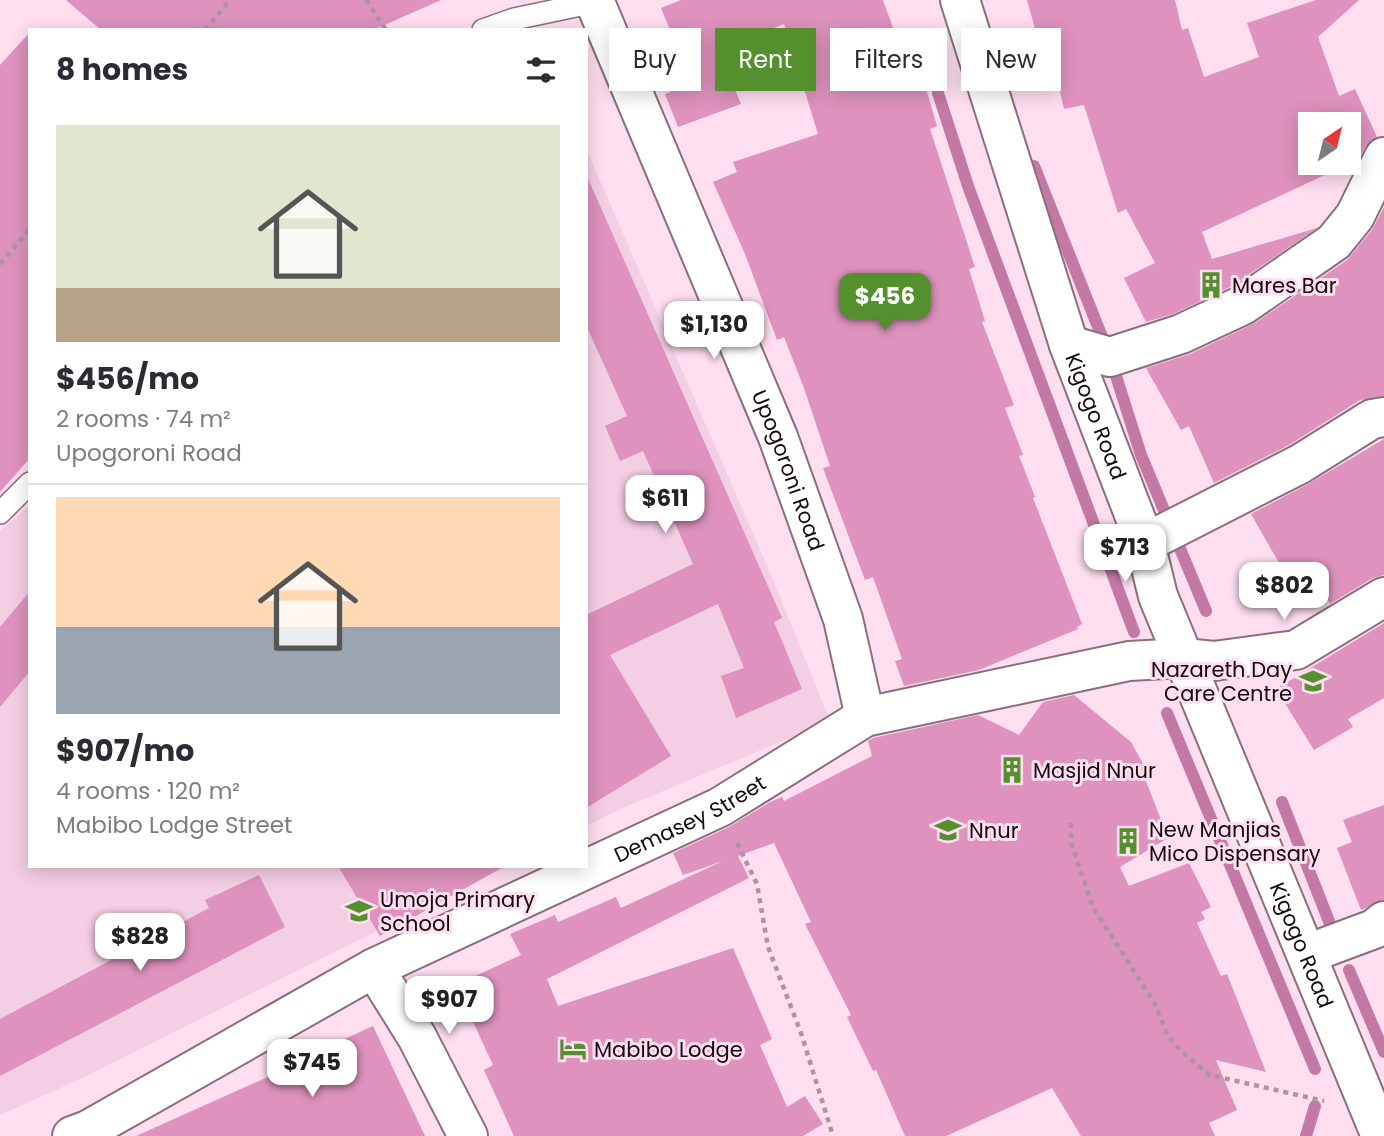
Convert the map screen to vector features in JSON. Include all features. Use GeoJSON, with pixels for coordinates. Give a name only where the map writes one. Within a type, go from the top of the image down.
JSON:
{"type":"FeatureCollection","features":[{"type":"Feature","properties":{"kind":"street","name":"Kigogo Road"},"geometry":{"type":"LineString","coordinates":[[960,0],[1069,345],[1144,543],[1158,596],[1377,1126]]}},
{"type":"Feature","properties":{"kind":"street","name":"Upogoroni Road"},"geometry":{"type":"LineString","coordinates":[[595,1],[778,437],[843,619],[865,717]]}},
{"type":"Feature","properties":{"kind":"street"},"geometry":{"type":"LineString","coordinates":[[1069,345],[1110,357],[1181,334],[1243,305],[1334,242],[1355,216],[1384,157]]}},
{"type":"Feature","properties":{"kind":"street"},"geometry":{"type":"LineString","coordinates":[[1144,543],[1300,464],[1372,419],[1384,417]]}},
{"type":"Feature","properties":{"kind":"street","name":"Demasey Street"},"geometry":{"type":"LineString","coordinates":[[84,1134],[374,968],[720,807],[865,717],[1129,660],[1184,658],[1214,661],[1296,650],[1384,597]]}},
{"type":"Feature","properties":{"kind":"street"},"geometry":{"type":"LineString","coordinates":[[1307,954],[1374,929],[1384,921]]}},
{"type":"Feature","properties":{"kind":"street"},"geometry":{"type":"LineString","coordinates":[[374,968],[417,1037],[468,1136]]}},
{"type":"Feature","properties":{"kind":"lane"},"geometry":{"type":"LineString","coordinates":[[489,28],[514,19],[595,1]]}},
{"type":"Feature","properties":{"kind":"lane"},"geometry":{"type":"LineString","coordinates":[[0,513],[28,485]]}},
{"type":"Feature","properties":{"kind":"path"},"geometry":{"type":"LineString","coordinates":[[207,28],[230,0]]}},
{"type":"Feature","properties":{"kind":"path"},"geometry":{"type":"LineString","coordinates":[[366,0],[385,28]]}},
{"type":"Feature","properties":{"kind":"path"},"geometry":{"type":"LineString","coordinates":[[0,264],[28,231]]}},
{"type":"Feature","properties":{"kind":"path"},"geometry":{"type":"LineString","coordinates":[[720,807],[757,884],[768,947],[801,1033],[833,1136]]}},
{"type":"Feature","properties":{"kind":"path"},"geometry":{"type":"LineString","coordinates":[[1071,823],[1071,843],[1093,906],[1155,1004],[1167,1034],[1180,1050],[1210,1075],[1306,1096],[1377,1126]]}},
{"type":"Feature","properties":{"kind":"shaded area"},"geometry":{"type":"Polygon","coordinates":[[[588,153],[773,580],[830,721],[588,825],[588,153]]]}},
{"type":"Feature","properties":{"kind":"shaded area"},"geometry":{"type":"Polygon","coordinates":[[[28,507],[28,868],[503,868],[78,1080],[0,1115],[0,531],[28,507]]]}},
{"type":"Feature","properties":{"kind":"building"},"geometry":{"type":"Polygon","coordinates":[[[66,0],[441,0],[378,28],[99,28],[66,0]]]}},
{"type":"Feature","properties":{"kind":"building"},"geometry":{"type":"Polygon","coordinates":[[[681,0],[883,0],[893,28],[830,28],[830,91],[927,91],[937,126],[930,129],[975,267],[969,269],[985,321],[982,322],[1014,405],[1005,408],[1023,455],[1019,456],[1035,497],[1033,498],[1082,624],[1078,629],[979,670],[904,686],[895,661],[902,659],[873,577],[865,580],[823,468],[830,466],[804,388],[784,337],[777,340],[745,254],[713,182],[737,172],[733,162],[818,134],[805,91],[816,91],[816,28],[785,28],[784,24],[774,28],[715,28],[715,91],[736,91],[741,104],[678,127],[665,94],[672,91],[701,91],[701,28],[669,28],[661,8],[681,0]]]}},
{"type":"Feature","properties":{"kind":"building"},"geometry":{"type":"Polygon","coordinates":[[[1027,0],[1175,0],[1182,30],[1188,28],[1204,77],[1259,57],[1247,23],[1316,0],[1359,0],[1318,37],[1339,96],[1355,89],[1377,137],[1362,153],[1362,112],[1298,112],[1298,175],[1325,175],[1202,232],[1212,259],[1317,228],[1232,286],[1173,314],[1146,322],[1124,278],[1155,263],[1126,209],[1118,213],[1084,105],[1064,109],[1060,91],[1061,28],[1035,28],[1027,0]]]}},
{"type":"Feature","properties":{"kind":"building"},"geometry":{"type":"Polygon","coordinates":[[[28,34],[28,460],[0,492],[0,65],[28,34]]]}},
{"type":"Feature","properties":{"kind":"building"},"geometry":{"type":"Polygon","coordinates":[[[588,179],[782,618],[774,622],[802,689],[736,718],[721,676],[744,668],[718,604],[610,655],[671,756],[588,807],[588,614],[693,564],[643,451],[620,461],[605,426],[627,416],[588,329],[588,179]]]}},
{"type":"Feature","properties":{"kind":"building"},"geometry":{"type":"Polygon","coordinates":[[[1384,207],[1384,396],[1360,400],[1289,445],[1214,483],[1189,426],[1181,430],[1146,368],[1190,354],[1255,323],[1347,260],[1372,230],[1384,207]]]}},
{"type":"Feature","properties":{"kind":"building"},"geometry":{"type":"Polygon","coordinates":[[[1384,439],[1384,575],[1373,578],[1330,604],[1318,584],[1298,596],[1251,514],[1384,439]]]}},
{"type":"Feature","properties":{"kind":"building"},"geometry":{"type":"Polygon","coordinates":[[[28,593],[28,673],[0,707],[0,627],[28,593]]]}},
{"type":"Feature","properties":{"kind":"building"},"geometry":{"type":"Polygon","coordinates":[[[1384,623],[1384,698],[1348,719],[1353,727],[1314,750],[1276,689],[1384,623]]]}},
{"type":"Feature","properties":{"kind":"building"},"geometry":{"type":"Polygon","coordinates":[[[1074,695],[1131,742],[1151,778],[1146,781],[1168,838],[1120,867],[1129,886],[1189,863],[1211,907],[1201,912],[1205,919],[1197,923],[1221,976],[1227,974],[1266,1072],[1216,1060],[1237,1110],[1209,1123],[1215,1136],[1081,1136],[1052,1088],[946,1136],[905,1136],[876,1070],[873,1071],[847,1017],[851,1015],[805,924],[811,922],[774,843],[738,856],[749,878],[547,979],[558,1006],[733,948],[772,1039],[760,1045],[787,1107],[805,1096],[823,1124],[803,1136],[514,1136],[484,1070],[493,1065],[456,985],[521,955],[510,934],[555,915],[558,922],[616,897],[621,908],[723,861],[683,875],[673,853],[729,827],[770,802],[782,797],[784,801],[872,756],[868,741],[873,738],[978,715],[1019,735],[1043,702],[1074,695]]]}},
{"type":"Feature","properties":{"kind":"building"},"geometry":{"type":"Polygon","coordinates":[[[1384,805],[1384,900],[1361,910],[1337,848],[1352,842],[1343,820],[1384,805]]]}},
{"type":"Feature","properties":{"kind":"building"},"geometry":{"type":"Polygon","coordinates":[[[339,868],[501,868],[380,936],[339,868]]]}},
{"type":"Feature","properties":{"kind":"building"},"geometry":{"type":"Polygon","coordinates":[[[259,875],[285,927],[0,1076],[0,1019],[209,908],[205,900],[259,875]]]}},
{"type":"Feature","properties":{"kind":"building"},"geometry":{"type":"Polygon","coordinates":[[[373,1026],[425,1136],[136,1136],[297,1064],[296,1061],[373,1026]]]}},
{"type":"Feature","properties":{"kind":"waterway"},"geometry":{"type":"LineString","coordinates":[[938,93],[968,186],[1134,632]]}},
{"type":"Feature","properties":{"kind":"waterway"},"geometry":{"type":"LineString","coordinates":[[1034,166],[1110,357],[1141,455],[1206,611]]}},
{"type":"Feature","properties":{"kind":"waterway"},"geometry":{"type":"LineString","coordinates":[[1167,713],[1315,1069]]}},
{"type":"Feature","properties":{"kind":"waterway"},"geometry":{"type":"LineString","coordinates":[[1282,802],[1332,929]]}},
{"type":"Feature","properties":{"kind":"waterway"},"geometry":{"type":"LineString","coordinates":[[1349,970],[1384,1052]]}},
{"type":"Feature","properties":{"kind":"waterway"},"geometry":{"type":"LineString","coordinates":[[1306,1136],[1315,1106]]}},
{"type":"Feature","properties":{"kind":"place","name":"Mares Bar"},"geometry":{"type":"Point","coordinates":[1211,285]}},
{"type":"Feature","properties":{"kind":"place","name":"Nazareth Day Care Centre"},"geometry":{"type":"Point","coordinates":[1313,681]}},
{"type":"Feature","properties":{"kind":"place","name":"Masjid Nnur"},"geometry":{"type":"Point","coordinates":[1012,770]}},
{"type":"Feature","properties":{"kind":"place","name":"Nnur"},"geometry":{"type":"Point","coordinates":[948,830]}},
{"type":"Feature","properties":{"kind":"place","name":"New Manjias Mico Dispensary"},"geometry":{"type":"Point","coordinates":[1128,841]}},
{"type":"Feature","properties":{"kind":"place","name":"Umoja Primary School"},"geometry":{"type":"Point","coordinates":[359,911]}},
{"type":"Feature","properties":{"kind":"place","name":"Mabibo Lodge"},"geometry":{"type":"Point","coordinates":[573,1049]}}]}
